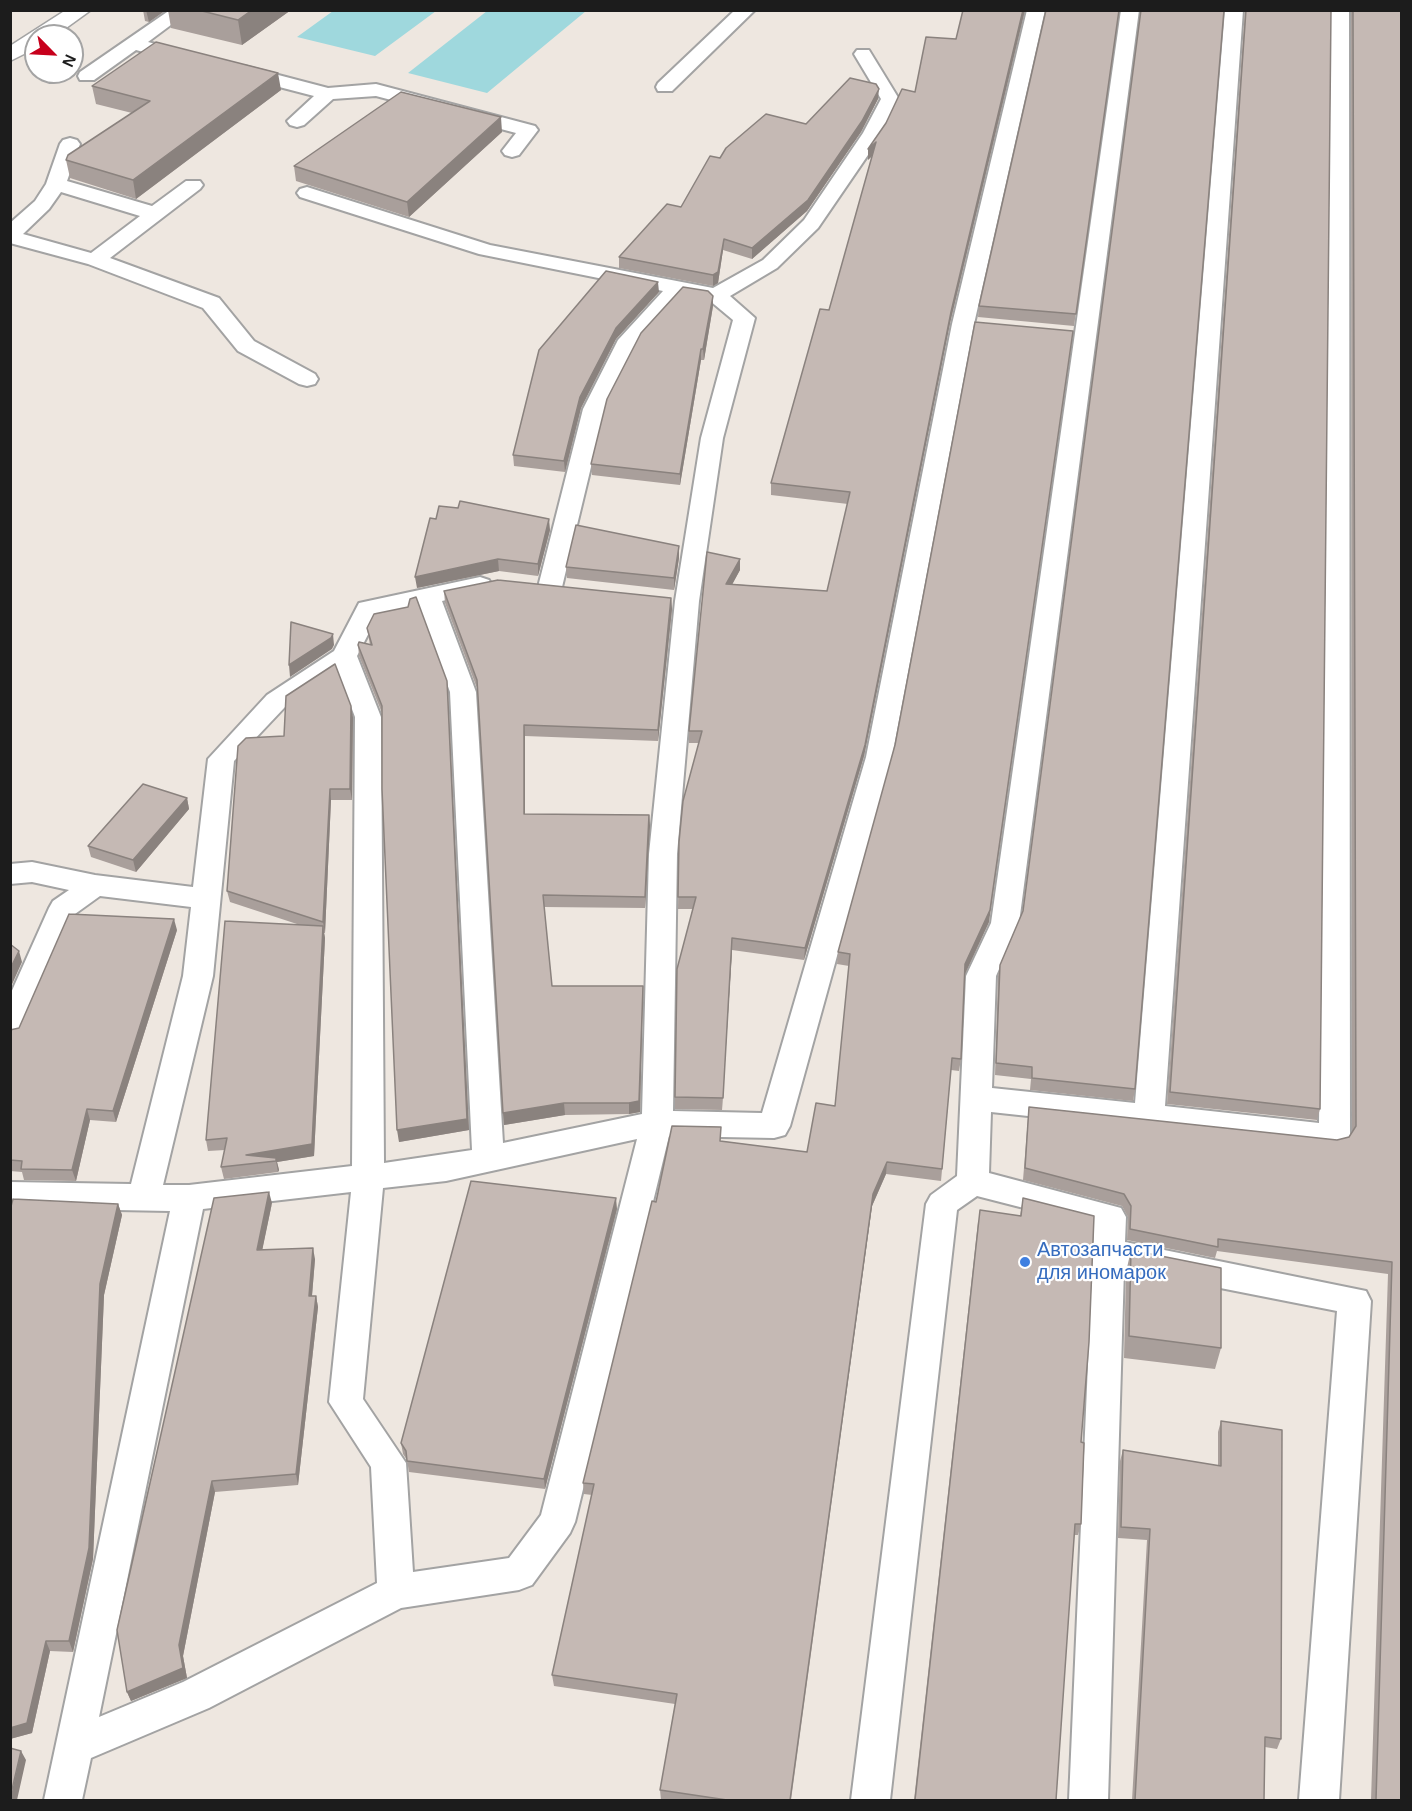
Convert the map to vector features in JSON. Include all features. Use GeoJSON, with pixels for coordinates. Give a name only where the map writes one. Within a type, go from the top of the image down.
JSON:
{"type":"FeatureCollection","features":[{"type":"Feature","properties":{"kind":"street"},"geometry":{"type":"LineString","coordinates":[[59,24],[81,10]]}},
{"type":"Feature","properties":{"kind":"street"},"geometry":{"type":"LineString","coordinates":[[10,55],[24,46]]}},
{"type":"Feature","properties":{"kind":"lane"},"geometry":{"type":"LineString","coordinates":[[87,76],[182,10]]}},
{"type":"Feature","properties":{"kind":"lane"},"geometry":{"type":"LineString","coordinates":[[665,87],[746,10]]}},
{"type":"Feature","properties":{"kind":"lane"},"geometry":{"type":"LineString","coordinates":[[10,1196],[189,1198],[446,1168],[657,1123],[774,1126],[879,757],[974,325],[1036,10]]}},
{"type":"Feature","properties":{"kind":"lane"},"geometry":{"type":"LineString","coordinates":[[973,1182],[981,976],[1005,923],[1075,335],[1130,10]]}},
{"type":"Feature","properties":{"kind":"lane"},"geometry":{"type":"LineString","coordinates":[[1149,1116],[1234,10]]}},
{"type":"Feature","properties":{"kind":"lane"},"geometry":{"type":"LineString","coordinates":[[976,1098],[1334,1137],[1340,10]]}},
{"type":"Feature","properties":{"kind":"lane"},"geometry":{"type":"LineString","coordinates":[[134,44],[203,61]]}},
{"type":"Feature","properties":{"kind":"lane"},"geometry":{"type":"LineString","coordinates":[[716,295],[770,264],[811,224],[873,133],[890,99],[863,54]]}},
{"type":"Feature","properties":{"kind":"lane"},"geometry":{"type":"LineString","coordinates":[[225,67],[328,94],[376,90],[528,130],[512,151]]}},
{"type":"Feature","properties":{"kind":"lane"},"geometry":{"type":"LineString","coordinates":[[297,121],[328,94]]}},
{"type":"Feature","properties":{"kind":"lane"},"geometry":{"type":"LineString","coordinates":[[10,236],[42,205],[56,184],[70,144]]}},
{"type":"Feature","properties":{"kind":"lane"},"geometry":{"type":"LineString","coordinates":[[56,184],[156,214]]}},
{"type":"Feature","properties":{"kind":"lane"},"geometry":{"type":"LineString","coordinates":[[96,260],[193,185]]}},
{"type":"Feature","properties":{"kind":"lane"},"geometry":{"type":"LineString","coordinates":[[73,1747],[195,1695],[396,1592],[519,1573],[556,1522],[657,1123],[663,854],[676,600],[712,438],[744,318],[716,295],[486,250],[307,194]]}},
{"type":"Feature","properties":{"kind":"lane"},"geometry":{"type":"LineString","coordinates":[[10,236],[96,260],[211,303],[246,346],[307,379]]}},
{"type":"Feature","properties":{"kind":"lane"},"geometry":{"type":"LineString","coordinates":[[144,1197],[198,976],[221,759],[276,701],[344,656],[368,609],[499,581],[541,586],[594,409],[629,340],[677,288]]}},
{"type":"Feature","properties":{"kind":"lane"},"geometry":{"type":"LineString","coordinates":[[428,597],[462,692],[488,1159]]}},
{"type":"Feature","properties":{"kind":"lane"},"geometry":{"type":"LineString","coordinates":[[344,656],[368,717],[368,1177],[346,1402],[387,1463],[396,1592]]}},
{"type":"Feature","properties":{"kind":"lane"},"geometry":{"type":"LineString","coordinates":[[10,874],[33,872],[95,885],[207,899]]}},
{"type":"Feature","properties":{"kind":"lane"},"geometry":{"type":"LineString","coordinates":[[10,1030],[63,908],[95,885]]}},
{"type":"Feature","properties":{"kind":"lane"},"geometry":{"type":"LineString","coordinates":[[870,1800],[942,1204],[973,1182],[1110,1217],[1088,1800]]}},
{"type":"Feature","properties":{"kind":"lane"},"geometry":{"type":"LineString","coordinates":[[63,1800],[189,1198]]}},
{"type":"Feature","properties":{"kind":"lane"},"geometry":{"type":"LineString","coordinates":[[1108,1252],[1354,1301],[1319,1800]]}},
{"type":"Feature","properties":{"kind":"water"},"geometry":{"type":"Polygon","coordinates":[[[333,11],[436,11],[375,56],[297,37],[333,11]]]}},
{"type":"Feature","properties":{"kind":"water"},"geometry":{"type":"Polygon","coordinates":[[[487,11],[586,11],[487,93],[408,73],[487,11]]]}},
{"type":"Feature","properties":{"kind":"building"},"geometry":{"type":"Polygon","coordinates":[[[198,10],[252,10],[238,20],[198,10]]]}},
{"type":"Feature","properties":{"kind":"building"},"geometry":{"type":"Polygon","coordinates":[[[963,10],[1023,10],[951,312],[865,745],[805,948],[732,938],[723,1098],[675,1097],[677,969],[696,897],[678,897],[679,842],[683,801],[702,731],[689,731],[707,552],[740,559],[726,584],[827,591],[850,492],[771,483],[820,309],[829,310],[876,142],[868,149],[886,123],[902,89],[915,92],[926,37],[956,39],[963,10]]]}},
{"type":"Feature","properties":{"kind":"building"},"geometry":{"type":"Polygon","coordinates":[[[1046,10],[1119,10],[1076,314],[979,306],[1046,10]]]}},
{"type":"Feature","properties":{"kind":"building"},"geometry":{"type":"Polygon","coordinates":[[[1141,10],[1224,10],[1135,1089],[1032,1078],[1032,1067],[996,1063],[1000,965],[1023,911],[1141,10]]]}},
{"type":"Feature","properties":{"kind":"building"},"geometry":{"type":"Polygon","coordinates":[[[1246,10],[1331,10],[1320,1109],[1170,1092],[1246,10]]]}},
{"type":"Feature","properties":{"kind":"building"},"geometry":{"type":"Polygon","coordinates":[[[1353,10],[1401,10],[1401,1800],[1376,1800],[1392,1262],[1218,1239],[1218,1247],[1130,1229],[1131,1206],[1124,1194],[1025,1168],[1029,1107],[1337,1140],[1349,1137],[1356,1126],[1353,10]]]}},
{"type":"Feature","properties":{"kind":"building"},"geometry":{"type":"Polygon","coordinates":[[[156,42],[278,73],[133,180],[66,160],[68,155],[150,101],[92,86],[156,42]]]}},
{"type":"Feature","properties":{"kind":"building"},"geometry":{"type":"Polygon","coordinates":[[[850,78],[876,84],[879,89],[862,121],[808,200],[752,248],[724,239],[718,272],[713,275],[619,257],[667,204],[681,207],[710,156],[720,158],[726,148],[766,114],[806,124],[850,78]]]}},
{"type":"Feature","properties":{"kind":"building"},"geometry":{"type":"Polygon","coordinates":[[[401,92],[501,117],[407,202],[294,166],[401,92]]]}},
{"type":"Feature","properties":{"kind":"building"},"geometry":{"type":"Polygon","coordinates":[[[606,271],[658,282],[616,328],[580,397],[564,461],[513,455],[539,350],[606,271]]]}},
{"type":"Feature","properties":{"kind":"building"},"geometry":{"type":"Polygon","coordinates":[[[683,287],[708,291],[713,296],[703,349],[701,349],[680,474],[591,464],[607,399],[641,333],[683,287]]]}},
{"type":"Feature","properties":{"kind":"building"},"geometry":{"type":"Polygon","coordinates":[[[975,322],[1073,331],[990,910],[965,964],[961,1059],[952,1058],[942,1169],[887,1162],[873,1194],[790,1800],[727,1800],[660,1790],[677,1694],[552,1675],[594,1484],[583,1483],[652,1201],[656,1202],[672,1126],[721,1127],[720,1141],[807,1152],[816,1103],[835,1106],[850,954],[838,952],[895,745],[975,322]]]}},
{"type":"Feature","properties":{"kind":"building"},"geometry":{"type":"Polygon","coordinates":[[[460,501],[549,519],[538,564],[498,559],[415,577],[430,518],[436,519],[439,506],[458,508],[460,501]]]}},
{"type":"Feature","properties":{"kind":"building"},"geometry":{"type":"Polygon","coordinates":[[[576,525],[679,546],[674,578],[566,567],[576,525]]]}},
{"type":"Feature","properties":{"kind":"building"},"geometry":{"type":"Polygon","coordinates":[[[498,580],[671,598],[658,730],[524,725],[524,814],[649,815],[645,897],[543,895],[552,986],[643,986],[639,1101],[564,1103],[503,1113],[477,680],[444,591],[498,580]]]}},
{"type":"Feature","properties":{"kind":"building"},"geometry":{"type":"Polygon","coordinates":[[[416,597],[447,681],[467,1119],[397,1130],[382,789],[382,706],[358,645],[359,642],[372,645],[367,628],[374,614],[408,607],[410,599],[416,597]]]}},
{"type":"Feature","properties":{"kind":"building"},"geometry":{"type":"Polygon","coordinates":[[[291,622],[333,634],[331,638],[289,665],[291,622]]]}},
{"type":"Feature","properties":{"kind":"building"},"geometry":{"type":"Polygon","coordinates":[[[335,664],[351,706],[350,789],[330,789],[323,922],[227,891],[238,746],[246,738],[284,736],[286,696],[335,664]]]}},
{"type":"Feature","properties":{"kind":"building"},"geometry":{"type":"Polygon","coordinates":[[[143,784],[187,798],[133,860],[88,846],[143,784]]]}},
{"type":"Feature","properties":{"kind":"building"},"geometry":{"type":"Polygon","coordinates":[[[69,914],[174,919],[113,1111],[87,1109],[72,1170],[21,1169],[22,1161],[10,1160],[10,1030],[19,1028],[69,914]]]}},
{"type":"Feature","properties":{"kind":"building"},"geometry":{"type":"Polygon","coordinates":[[[225,921],[323,926],[312,1144],[246,1155],[276,1158],[276,1161],[221,1167],[227,1138],[206,1140],[225,921]]]}},
{"type":"Feature","properties":{"kind":"building"},"geometry":{"type":"Polygon","coordinates":[[[10,944],[19,951],[10,969],[10,944]]]}},
{"type":"Feature","properties":{"kind":"building"},"geometry":{"type":"Polygon","coordinates":[[[471,1181],[616,1198],[544,1479],[407,1461],[406,1451],[401,1443],[471,1181]]]}},
{"type":"Feature","properties":{"kind":"building"},"geometry":{"type":"Polygon","coordinates":[[[269,1192],[257,1250],[313,1248],[309,1296],[316,1296],[296,1474],[212,1481],[179,1645],[183,1668],[127,1692],[117,1630],[214,1198],[269,1192]]]}},
{"type":"Feature","properties":{"kind":"building"},"geometry":{"type":"Polygon","coordinates":[[[1023,1198],[1094,1216],[1089,1342],[1081,1442],[1084,1443],[1081,1524],[1075,1524],[1056,1800],[915,1800],[980,1210],[1021,1216],[1023,1198]]]}},
{"type":"Feature","properties":{"kind":"building"},"geometry":{"type":"Polygon","coordinates":[[[13,1199],[118,1204],[100,1284],[89,1548],[69,1641],[46,1641],[27,1723],[10,1728],[10,1210],[13,1199]]]}},
{"type":"Feature","properties":{"kind":"building"},"geometry":{"type":"Polygon","coordinates":[[[1131,1250],[1221,1268],[1221,1348],[1129,1336],[1131,1250]]]}},
{"type":"Feature","properties":{"kind":"building"},"geometry":{"type":"Polygon","coordinates":[[[1221,1421],[1282,1430],[1281,1739],[1265,1737],[1264,1800],[1135,1800],[1150,1529],[1121,1527],[1123,1450],[1221,1466],[1221,1421]]]}},
{"type":"Feature","properties":{"kind":"building"},"geometry":{"type":"Polygon","coordinates":[[[10,1748],[21,1751],[10,1798],[10,1748]]]}},
{"type":"Feature","properties":{"kind":"place","name":"Автозапчасти для иномарок"},"geometry":{"type":"Point","coordinates":[1025,1262]}}]}
